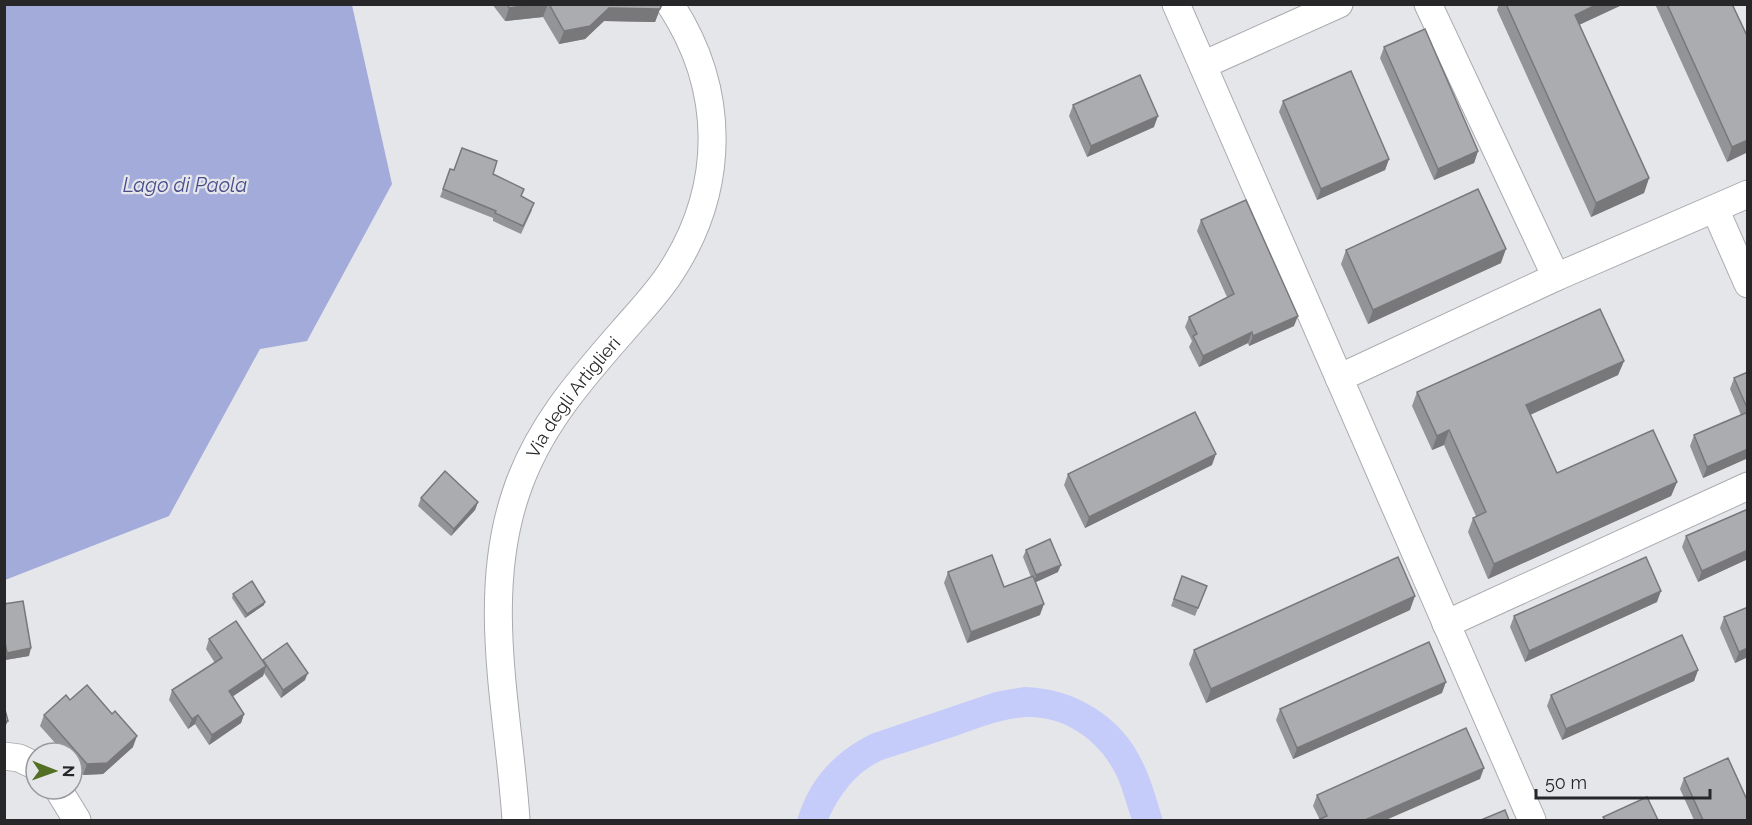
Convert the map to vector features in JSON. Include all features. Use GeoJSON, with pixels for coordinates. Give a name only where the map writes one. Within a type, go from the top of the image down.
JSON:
{"type":"FeatureCollection","features":[{"type":"Feature","properties":{"kind":"street","name":"Via degli Artiglieri"},"geometry":{"type":"LineString","coordinates":[[516,820],[499,653],[498,620],[503,549],[515,495],[534,450],[559,407],[670,273],[693,231],[707,183],[712,141],[710,98],[698,54],[670,4]]}},
{"type":"Feature","properties":{"kind":"street"},"geometry":{"type":"LineString","coordinates":[[1176,4],[1532,820]]}},
{"type":"Feature","properties":{"kind":"street"},"geometry":{"type":"LineString","coordinates":[[1203,65],[1339,4]]}},
{"type":"Feature","properties":{"kind":"street"},"geometry":{"type":"LineString","coordinates":[[1428,4],[1556,278]]}},
{"type":"Feature","properties":{"kind":"street"},"geometry":{"type":"LineString","coordinates":[[1339,378],[1556,278],[1748,194]]}},
{"type":"Feature","properties":{"kind":"street"},"geometry":{"type":"LineString","coordinates":[[1715,209],[1748,284]]}},
{"type":"Feature","properties":{"kind":"street"},"geometry":{"type":"LineString","coordinates":[[1446,624],[1748,486]]}},
{"type":"Feature","properties":{"kind":"street"},"geometry":{"type":"LineString","coordinates":[[4,756],[24,760]]}},
{"type":"Feature","properties":{"kind":"street"},"geometry":{"type":"LineString","coordinates":[[65,801],[77,820]]}},
{"type":"Feature","properties":{"kind":"shaded area"},"geometry":{"type":"Polygon","coordinates":[[[1024,687],[1061,693],[1078,699],[1094,708],[1123,731],[1143,763],[1163,820],[1132,820],[1113,769],[1088,739],[1066,725],[1053,720],[1027,717],[991,724],[882,760],[864,771],[849,785],[828,820],[797,820],[808,792],[824,769],[857,742],[871,734],[995,692],[1024,687]]]}},
{"type":"Feature","properties":{"kind":"water","name":"Lago di Paola"},"geometry":{"type":"Polygon","coordinates":[[[5,4],[352,5],[392,184],[307,341],[260,349],[169,516],[5,580],[5,4]]]}},
{"type":"Feature","properties":{"kind":"building"},"geometry":{"type":"Polygon","coordinates":[[[507,4],[536,4],[509,8],[507,4]]]}},
{"type":"Feature","properties":{"kind":"building"},"geometry":{"type":"Polygon","coordinates":[[[549,4],[662,4],[660,9],[609,8],[590,26],[564,31],[549,4]]]}},
{"type":"Feature","properties":{"kind":"building"},"geometry":{"type":"Polygon","coordinates":[[[1506,4],[1598,4],[1575,15],[1649,178],[1596,203],[1506,4]]]}},
{"type":"Feature","properties":{"kind":"building"},"geometry":{"type":"Polygon","coordinates":[[[1667,4],[1732,4],[1748,38],[1748,140],[1732,147],[1667,4]]]}},
{"type":"Feature","properties":{"kind":"building"},"geometry":{"type":"Polygon","coordinates":[[[1425,29],[1478,151],[1438,169],[1384,47],[1425,29]]]}},
{"type":"Feature","properties":{"kind":"building"},"geometry":{"type":"Polygon","coordinates":[[[1351,71],[1389,159],[1321,189],[1283,101],[1351,71]]]}},
{"type":"Feature","properties":{"kind":"building"},"geometry":{"type":"Polygon","coordinates":[[[1140,75],[1158,116],[1091,146],[1073,105],[1140,75]]]}},
{"type":"Feature","properties":{"kind":"building"},"geometry":{"type":"Polygon","coordinates":[[[462,148],[497,161],[493,174],[524,189],[521,196],[534,203],[523,226],[495,213],[496,211],[443,189],[450,169],[454,170],[462,148]]]}},
{"type":"Feature","properties":{"kind":"building"},"geometry":{"type":"Polygon","coordinates":[[[1478,189],[1506,249],[1373,310],[1346,250],[1478,189]]]}},
{"type":"Feature","properties":{"kind":"building"},"geometry":{"type":"Polygon","coordinates":[[[1246,200],[1298,316],[1253,336],[1252,332],[1203,356],[1193,336],[1197,334],[1189,317],[1234,294],[1201,220],[1246,200]]]}},
{"type":"Feature","properties":{"kind":"building"},"geometry":{"type":"Polygon","coordinates":[[[1600,309],[1624,361],[1526,405],[1557,473],[1653,430],[1677,482],[1494,564],[1473,518],[1486,512],[1449,430],[1437,436],[1417,392],[1600,309]]]}},
{"type":"Feature","properties":{"kind":"building"},"geometry":{"type":"Polygon","coordinates":[[[1748,372],[1748,410],[1734,378],[1748,372]]]}},
{"type":"Feature","properties":{"kind":"building"},"geometry":{"type":"Polygon","coordinates":[[[1195,412],[1216,454],[1089,517],[1068,474],[1195,412]]]}},
{"type":"Feature","properties":{"kind":"building"},"geometry":{"type":"Polygon","coordinates":[[[1748,412],[1748,449],[1707,467],[1694,435],[1748,412]]]}},
{"type":"Feature","properties":{"kind":"building"},"geometry":{"type":"Polygon","coordinates":[[[445,471],[478,502],[454,529],[421,498],[445,471]]]}},
{"type":"Feature","properties":{"kind":"building"},"geometry":{"type":"Polygon","coordinates":[[[1748,509],[1748,550],[1702,571],[1686,536],[1748,509]]]}},
{"type":"Feature","properties":{"kind":"building"},"geometry":{"type":"Polygon","coordinates":[[[1050,539],[1061,565],[1036,575],[1026,550],[1050,539]]]}},
{"type":"Feature","properties":{"kind":"building"},"geometry":{"type":"Polygon","coordinates":[[[992,555],[1004,587],[1033,576],[1044,604],[971,632],[948,572],[992,555]]]}},
{"type":"Feature","properties":{"kind":"building"},"geometry":{"type":"Polygon","coordinates":[[[1398,557],[1415,596],[1211,689],[1194,650],[1398,557]]]}},
{"type":"Feature","properties":{"kind":"building"},"geometry":{"type":"Polygon","coordinates":[[[1646,557],[1661,591],[1529,651],[1514,616],[1646,557]]]}},
{"type":"Feature","properties":{"kind":"building"},"geometry":{"type":"Polygon","coordinates":[[[1182,576],[1207,586],[1198,608],[1174,599],[1182,576]]]}},
{"type":"Feature","properties":{"kind":"building"},"geometry":{"type":"Polygon","coordinates":[[[252,581],[265,602],[247,614],[233,594],[252,581]]]}},
{"type":"Feature","properties":{"kind":"building"},"geometry":{"type":"Polygon","coordinates":[[[23,601],[31,648],[7,653],[4,637],[4,604],[23,601]]]}},
{"type":"Feature","properties":{"kind":"building"},"geometry":{"type":"Polygon","coordinates":[[[1748,607],[1748,648],[1739,652],[1724,617],[1748,607]]]}},
{"type":"Feature","properties":{"kind":"building"},"geometry":{"type":"Polygon","coordinates":[[[236,621],[266,666],[229,691],[244,714],[212,735],[198,715],[192,719],[172,690],[222,658],[209,639],[236,621]]]}},
{"type":"Feature","properties":{"kind":"building"},"geometry":{"type":"Polygon","coordinates":[[[1682,635],[1698,670],[1566,729],[1551,695],[1682,635]]]}},
{"type":"Feature","properties":{"kind":"building"},"geometry":{"type":"Polygon","coordinates":[[[1429,642],[1446,682],[1297,748],[1280,709],[1429,642]]]}},
{"type":"Feature","properties":{"kind":"building"},"geometry":{"type":"Polygon","coordinates":[[[287,643],[308,673],[283,690],[263,660],[287,643]]]}},
{"type":"Feature","properties":{"kind":"building"},"geometry":{"type":"Polygon","coordinates":[[[87,685],[112,714],[115,711],[137,736],[107,763],[87,764],[84,761],[84,741],[67,741],[44,715],[66,695],[70,700],[87,685]]]}},
{"type":"Feature","properties":{"kind":"building"},"geometry":{"type":"Polygon","coordinates":[[[4,706],[8,721],[4,721],[4,706]]]}},
{"type":"Feature","properties":{"kind":"building"},"geometry":{"type":"Polygon","coordinates":[[[1466,728],[1484,768],[1365,820],[1318,820],[1327,816],[1317,795],[1466,728]]]}},
{"type":"Feature","properties":{"kind":"building"},"geometry":{"type":"Polygon","coordinates":[[[1728,758],[1748,802],[1748,820],[1703,820],[1684,778],[1728,758]]]}},
{"type":"Feature","properties":{"kind":"building"},"geometry":{"type":"Polygon","coordinates":[[[1647,797],[1658,820],[1605,820],[1603,817],[1647,797]]]}},
{"type":"Feature","properties":{"kind":"building"},"geometry":{"type":"Polygon","coordinates":[[[1505,810],[1509,820],[1481,820],[1505,810]]]}}]}
